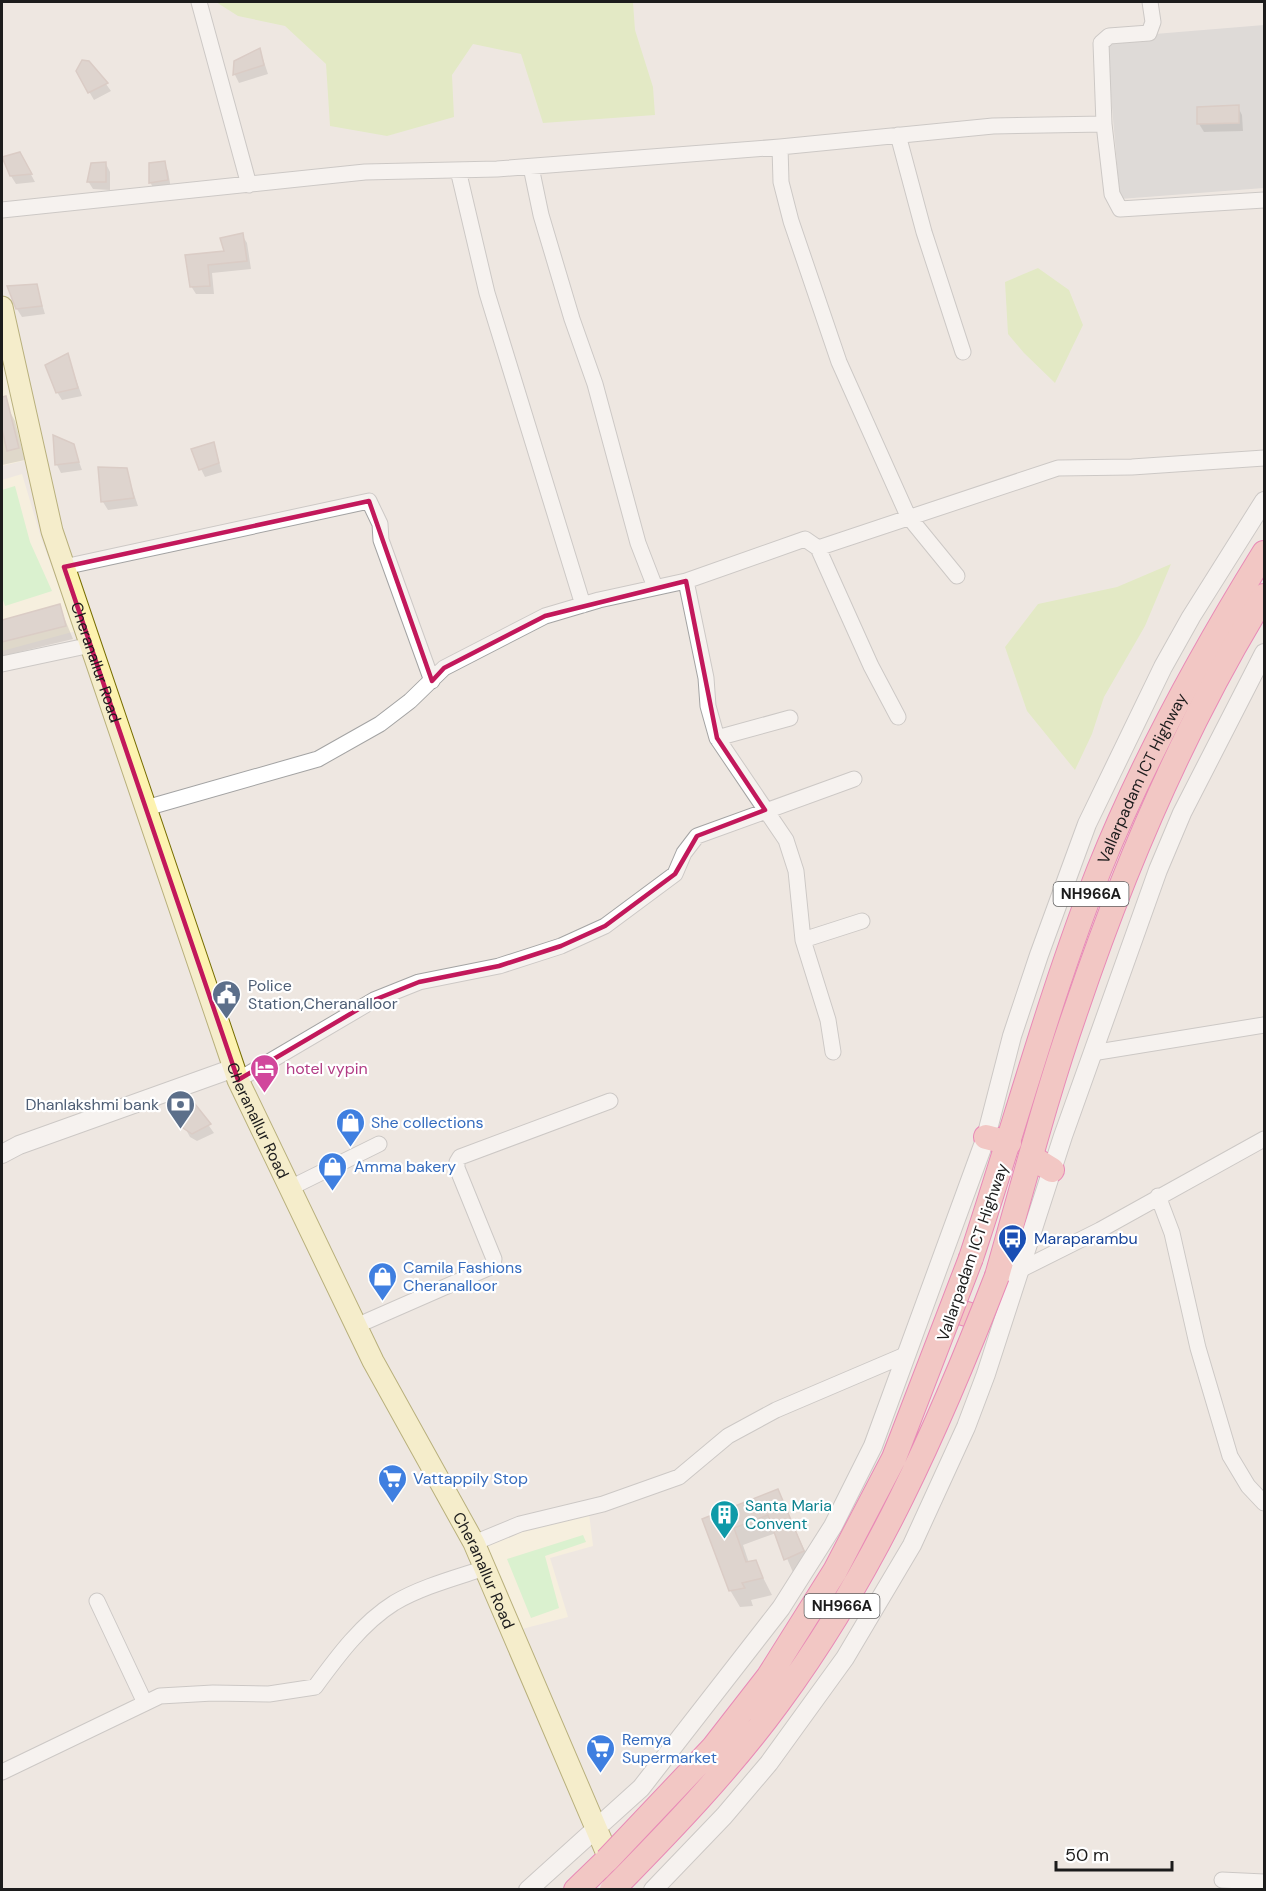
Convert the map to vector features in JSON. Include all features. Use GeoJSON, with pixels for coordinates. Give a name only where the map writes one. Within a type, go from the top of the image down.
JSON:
{"type":"FeatureCollection","features":[{"type":"Feature","properties":{"kind":"highway","name":"Vallarpadam ICT Highway"},"geometry":{"type":"LineString","coordinates":[[576,1890],[713,1748],[769,1676],[836,1571],[894,1458],[953,1310],[1010,1143],[1054,997],[1099,870],[1161,735],[1234,601],[1264,553]]}},
{"type":"Feature","properties":{"kind":"highway","name":"Vallarpadam ICT Highway"},"geometry":{"type":"LineString","coordinates":[[612,1890],[656,1846],[771,1712],[857,1583],[928,1446],[997,1276],[1077,1006],[1128,869],[1172,770],[1236,642],[1264,596]]}},
{"type":"Feature","properties":{"kind":"highway"},"geometry":{"type":"LineString","coordinates":[[1054,997],[1077,1006]]}},
{"type":"Feature","properties":{"kind":"highway"},"geometry":{"type":"LineString","coordinates":[[986,1137],[1010,1143]]}},
{"type":"Feature","properties":{"kind":"highway"},"geometry":{"type":"LineString","coordinates":[[1031,1157],[1052,1170]]}},
{"type":"Feature","properties":{"kind":"highway"},"geometry":{"type":"LineString","coordinates":[[953,1310],[980,1318]]}},
{"type":"Feature","properties":{"kind":"main road","name":"Cheranallur Road"},"geometry":{"type":"LineString","coordinates":[[2,307],[6,344],[52,531],[236,1074],[356,1326],[474,1543],[622,1890]]}},
{"type":"Feature","properties":{"kind":"street"},"geometry":{"type":"LineString","coordinates":[[199,2],[249,185]]}},
{"type":"Feature","properties":{"kind":"street"},"geometry":{"type":"LineString","coordinates":[[1150,2],[1153,22],[1149,33],[1109,36],[1101,43],[1104,124],[1112,194],[1120,209],[1264,200]]}},
{"type":"Feature","properties":{"kind":"street"},"geometry":{"type":"LineString","coordinates":[[2,210],[365,172],[531,167],[780,147],[993,126],[1104,124]]}},
{"type":"Feature","properties":{"kind":"street"},"geometry":{"type":"LineString","coordinates":[[898,135],[924,232],[963,352]]}},
{"type":"Feature","properties":{"kind":"street"},"geometry":{"type":"LineString","coordinates":[[780,147],[781,182],[805,266],[839,362],[908,516],[957,576]]}},
{"type":"Feature","properties":{"kind":"street"},"geometry":{"type":"LineString","coordinates":[[531,167],[541,215],[572,319],[595,384],[638,543],[655,587]]}},
{"type":"Feature","properties":{"kind":"street"},"geometry":{"type":"LineString","coordinates":[[458,170],[487,293],[584,604]]}},
{"type":"Feature","properties":{"kind":"street"},"geometry":{"type":"LineString","coordinates":[[818,548],[908,516],[1058,468],[1132,467],[1264,458]]}},
{"type":"Feature","properties":{"kind":"street"},"geometry":{"type":"LineString","coordinates":[[64,567],[369,501],[380,524],[381,540],[432,681]]}},
{"type":"Feature","properties":{"kind":"street"},"geometry":{"type":"LineString","coordinates":[[528,1890],[596,1826],[641,1788],[781,1608],[833,1526],[873,1446],[986,1137],[1012,1036],[1087,824],[1163,667],[1191,617],[1264,501]]}},
{"type":"Feature","properties":{"kind":"street"},"geometry":{"type":"LineString","coordinates":[[146,808],[318,759],[380,724],[432,681],[444,668],[545,616],[584,604],[686,581],[805,539],[818,548],[871,666],[898,717]]}},
{"type":"Feature","properties":{"kind":"street"},"geometry":{"type":"LineString","coordinates":[[686,581],[706,678],[708,706],[717,738],[786,840],[796,871],[803,940],[828,1020],[833,1052]]}},
{"type":"Feature","properties":{"kind":"street"},"geometry":{"type":"LineString","coordinates":[[2,663],[91,645]]}},
{"type":"Feature","properties":{"kind":"street"},"geometry":{"type":"LineString","coordinates":[[653,1890],[724,1816],[769,1763],[845,1658],[879,1605],[912,1545],[966,1427],[1022,1269],[1052,1170],[1092,1053],[1158,870],[1182,813],[1264,653]]}},
{"type":"Feature","properties":{"kind":"street"},"geometry":{"type":"LineString","coordinates":[[717,738],[790,718]]}},
{"type":"Feature","properties":{"kind":"street"},"geometry":{"type":"LineString","coordinates":[[2,1154],[19,1145],[236,1074],[374,1000],[419,982],[499,966],[561,946],[605,926],[675,874],[684,853],[697,836],[854,778]]}},
{"type":"Feature","properties":{"kind":"street"},"geometry":{"type":"LineString","coordinates":[[803,940],[862,921]]}},
{"type":"Feature","properties":{"kind":"street"},"geometry":{"type":"LineString","coordinates":[[1092,1053],[1264,1025]]}},
{"type":"Feature","properties":{"kind":"street"},"geometry":{"type":"LineString","coordinates":[[356,1326],[493,1266],[494,1259],[457,1168],[456,1162],[460,1157],[610,1101]]}},
{"type":"Feature","properties":{"kind":"street"},"geometry":{"type":"LineString","coordinates":[[1022,1269],[1100,1230],[1264,1139]]}},
{"type":"Feature","properties":{"kind":"street"},"geometry":{"type":"LineString","coordinates":[[290,1188],[379,1144]]}},
{"type":"Feature","properties":{"kind":"street"},"geometry":{"type":"LineString","coordinates":[[1158,1196],[1172,1233],[1198,1348],[1230,1456],[1248,1485],[1264,1503]]}},
{"type":"Feature","properties":{"kind":"street"},"geometry":{"type":"LineString","coordinates":[[474,1543],[520,1524],[603,1504],[679,1477],[728,1436],[747,1425],[829,1386],[905,1355]]}},
{"type":"Feature","properties":{"kind":"street"},"geometry":{"type":"LineString","coordinates":[[2,1772],[145,1703],[170,1696],[269,1694],[315,1687],[344,1650],[373,1619],[395,1602],[485,1568]]}},
{"type":"Feature","properties":{"kind":"street"},"geometry":{"type":"LineString","coordinates":[[97,1601],[145,1703]]}},
{"type":"Feature","properties":{"kind":"street"},"geometry":{"type":"LineString","coordinates":[[1222,1880],[1264,1882]]}},
{"type":"Feature","properties":{"kind":"highlighted area"},"geometry":{"type":"Polygon","coordinates":[[[369,501],[432,681],[444,668],[545,616],[686,581],[717,738],[765,810],[697,836],[675,874],[605,926],[561,946],[499,966],[419,982],[374,1000],[238,1080],[64,567],[369,501]]]}},
{"type":"Feature","properties":{"kind":"shaded area"},"geometry":{"type":"Polygon","coordinates":[[[1264,25],[1264,188],[1120,199],[1106,38],[1264,25]]]}},
{"type":"Feature","properties":{"kind":"shaded area"},"geometry":{"type":"Polygon","coordinates":[[[2,352],[27,460],[2,466],[2,352]]]}},
{"type":"Feature","properties":{"kind":"shaded area"},"geometry":{"type":"Polygon","coordinates":[[[22,474],[42,541],[76,631],[2,651],[2,480],[22,474]]]}},
{"type":"Feature","properties":{"kind":"shaded area"},"geometry":{"type":"Polygon","coordinates":[[[589,1513],[593,1546],[550,1558],[568,1617],[522,1629],[483,1547],[524,1528],[589,1513]]]}},
{"type":"Feature","properties":{"kind":"green space"},"geometry":{"type":"Polygon","coordinates":[[[216,2],[633,2],[635,30],[653,87],[655,115],[543,123],[521,54],[473,44],[452,75],[454,117],[387,136],[330,126],[326,64],[285,26],[238,16],[216,2]]]}},
{"type":"Feature","properties":{"kind":"green space"},"geometry":{"type":"Polygon","coordinates":[[[1038,268],[1069,290],[1083,325],[1055,383],[1008,334],[1005,282],[1038,268]]]}},
{"type":"Feature","properties":{"kind":"green space"},"geometry":{"type":"Polygon","coordinates":[[[15,486],[30,542],[52,591],[5,606],[2,597],[2,490],[15,486]]]}},
{"type":"Feature","properties":{"kind":"green space"},"geometry":{"type":"Polygon","coordinates":[[[1171,564],[1145,626],[1104,697],[1092,734],[1075,770],[1027,711],[1005,647],[1038,604],[1117,587],[1171,564]]]}},
{"type":"Feature","properties":{"kind":"green space"},"geometry":{"type":"Polygon","coordinates":[[[583,1535],[586,1542],[545,1556],[559,1608],[531,1618],[507,1559],[583,1535]]]}},
{"type":"Feature","properties":{"kind":"building"},"geometry":{"type":"Polygon","coordinates":[[[260,48],[264,65],[233,75],[234,61],[260,48]]]}},
{"type":"Feature","properties":{"kind":"building"},"geometry":{"type":"Polygon","coordinates":[[[82,60],[89,61],[108,83],[88,93],[76,71],[82,60]]]}},
{"type":"Feature","properties":{"kind":"building"},"geometry":{"type":"Polygon","coordinates":[[[1239,105],[1239,123],[1197,124],[1197,107],[1239,105]]]}},
{"type":"Feature","properties":{"kind":"building"},"geometry":{"type":"Polygon","coordinates":[[[20,152],[32,174],[10,176],[2,157],[20,152]]]}},
{"type":"Feature","properties":{"kind":"building"},"geometry":{"type":"Polygon","coordinates":[[[165,161],[168,180],[149,183],[149,163],[165,161]]]}},
{"type":"Feature","properties":{"kind":"building"},"geometry":{"type":"Polygon","coordinates":[[[106,162],[106,182],[87,182],[91,163],[106,162]]]}},
{"type":"Feature","properties":{"kind":"building"},"geometry":{"type":"Polygon","coordinates":[[[243,233],[247,261],[208,265],[210,286],[190,287],[185,255],[224,251],[220,238],[243,233]]]}},
{"type":"Feature","properties":{"kind":"building"},"geometry":{"type":"Polygon","coordinates":[[[37,284],[42,306],[16,309],[7,286],[37,284]]]}},
{"type":"Feature","properties":{"kind":"building"},"geometry":{"type":"Polygon","coordinates":[[[68,353],[78,388],[56,393],[45,365],[68,353]]]}},
{"type":"Feature","properties":{"kind":"building"},"geometry":{"type":"Polygon","coordinates":[[[6,396],[19,448],[7,451],[2,429],[2,397],[6,396]]]}},
{"type":"Feature","properties":{"kind":"building"},"geometry":{"type":"Polygon","coordinates":[[[53,435],[74,444],[79,462],[55,465],[53,435]]]}},
{"type":"Feature","properties":{"kind":"building"},"geometry":{"type":"Polygon","coordinates":[[[214,442],[219,463],[199,470],[191,449],[214,442]]]}},
{"type":"Feature","properties":{"kind":"building"},"geometry":{"type":"Polygon","coordinates":[[[98,467],[127,468],[134,498],[101,502],[98,467]]]}},
{"type":"Feature","properties":{"kind":"building"},"geometry":{"type":"Polygon","coordinates":[[[60,604],[66,626],[2,642],[2,620],[60,604]]]}},
{"type":"Feature","properties":{"kind":"building"},"geometry":{"type":"Polygon","coordinates":[[[195,1104],[211,1124],[192,1134],[183,1128],[177,1117],[195,1104]]]}},
{"type":"Feature","properties":{"kind":"building","name":"Santa Maria Convent"},"geometry":{"type":"Polygon","coordinates":[[[778,1489],[804,1551],[784,1560],[768,1515],[734,1528],[746,1562],[756,1560],[763,1578],[742,1583],[745,1588],[729,1591],[702,1519],[778,1489]]]}},
{"type":"Feature","properties":{"kind":"place","name":"Police Station,Cheranalloor"},"geometry":{"type":"Point","coordinates":[227,1020]}},
{"type":"Feature","properties":{"kind":"place","name":"hotel vypin"},"geometry":{"type":"Point","coordinates":[265,1094]}},
{"type":"Feature","properties":{"kind":"place","name":"Dhanlakshmi bank"},"geometry":{"type":"Point","coordinates":[180,1130]}},
{"type":"Feature","properties":{"kind":"place","name":"She collections"},"geometry":{"type":"Point","coordinates":[350,1148]}},
{"type":"Feature","properties":{"kind":"place","name":"Amma bakery"},"geometry":{"type":"Point","coordinates":[333,1192]}},
{"type":"Feature","properties":{"kind":"place","name":"Maraparambu"},"geometry":{"type":"Point","coordinates":[1013,1264]}},
{"type":"Feature","properties":{"kind":"place","name":"Camila Fashions Cheranalloor"},"geometry":{"type":"Point","coordinates":[382,1302]}},
{"type":"Feature","properties":{"kind":"place","name":"Vattappily Stop"},"geometry":{"type":"Point","coordinates":[392,1504]}},
{"type":"Feature","properties":{"kind":"place","name":"Santa Maria Convent"},"geometry":{"type":"Point","coordinates":[724,1540]}},
{"type":"Feature","properties":{"kind":"place","name":"Remya Supermarket"},"geometry":{"type":"Point","coordinates":[601,1774]}}]}
